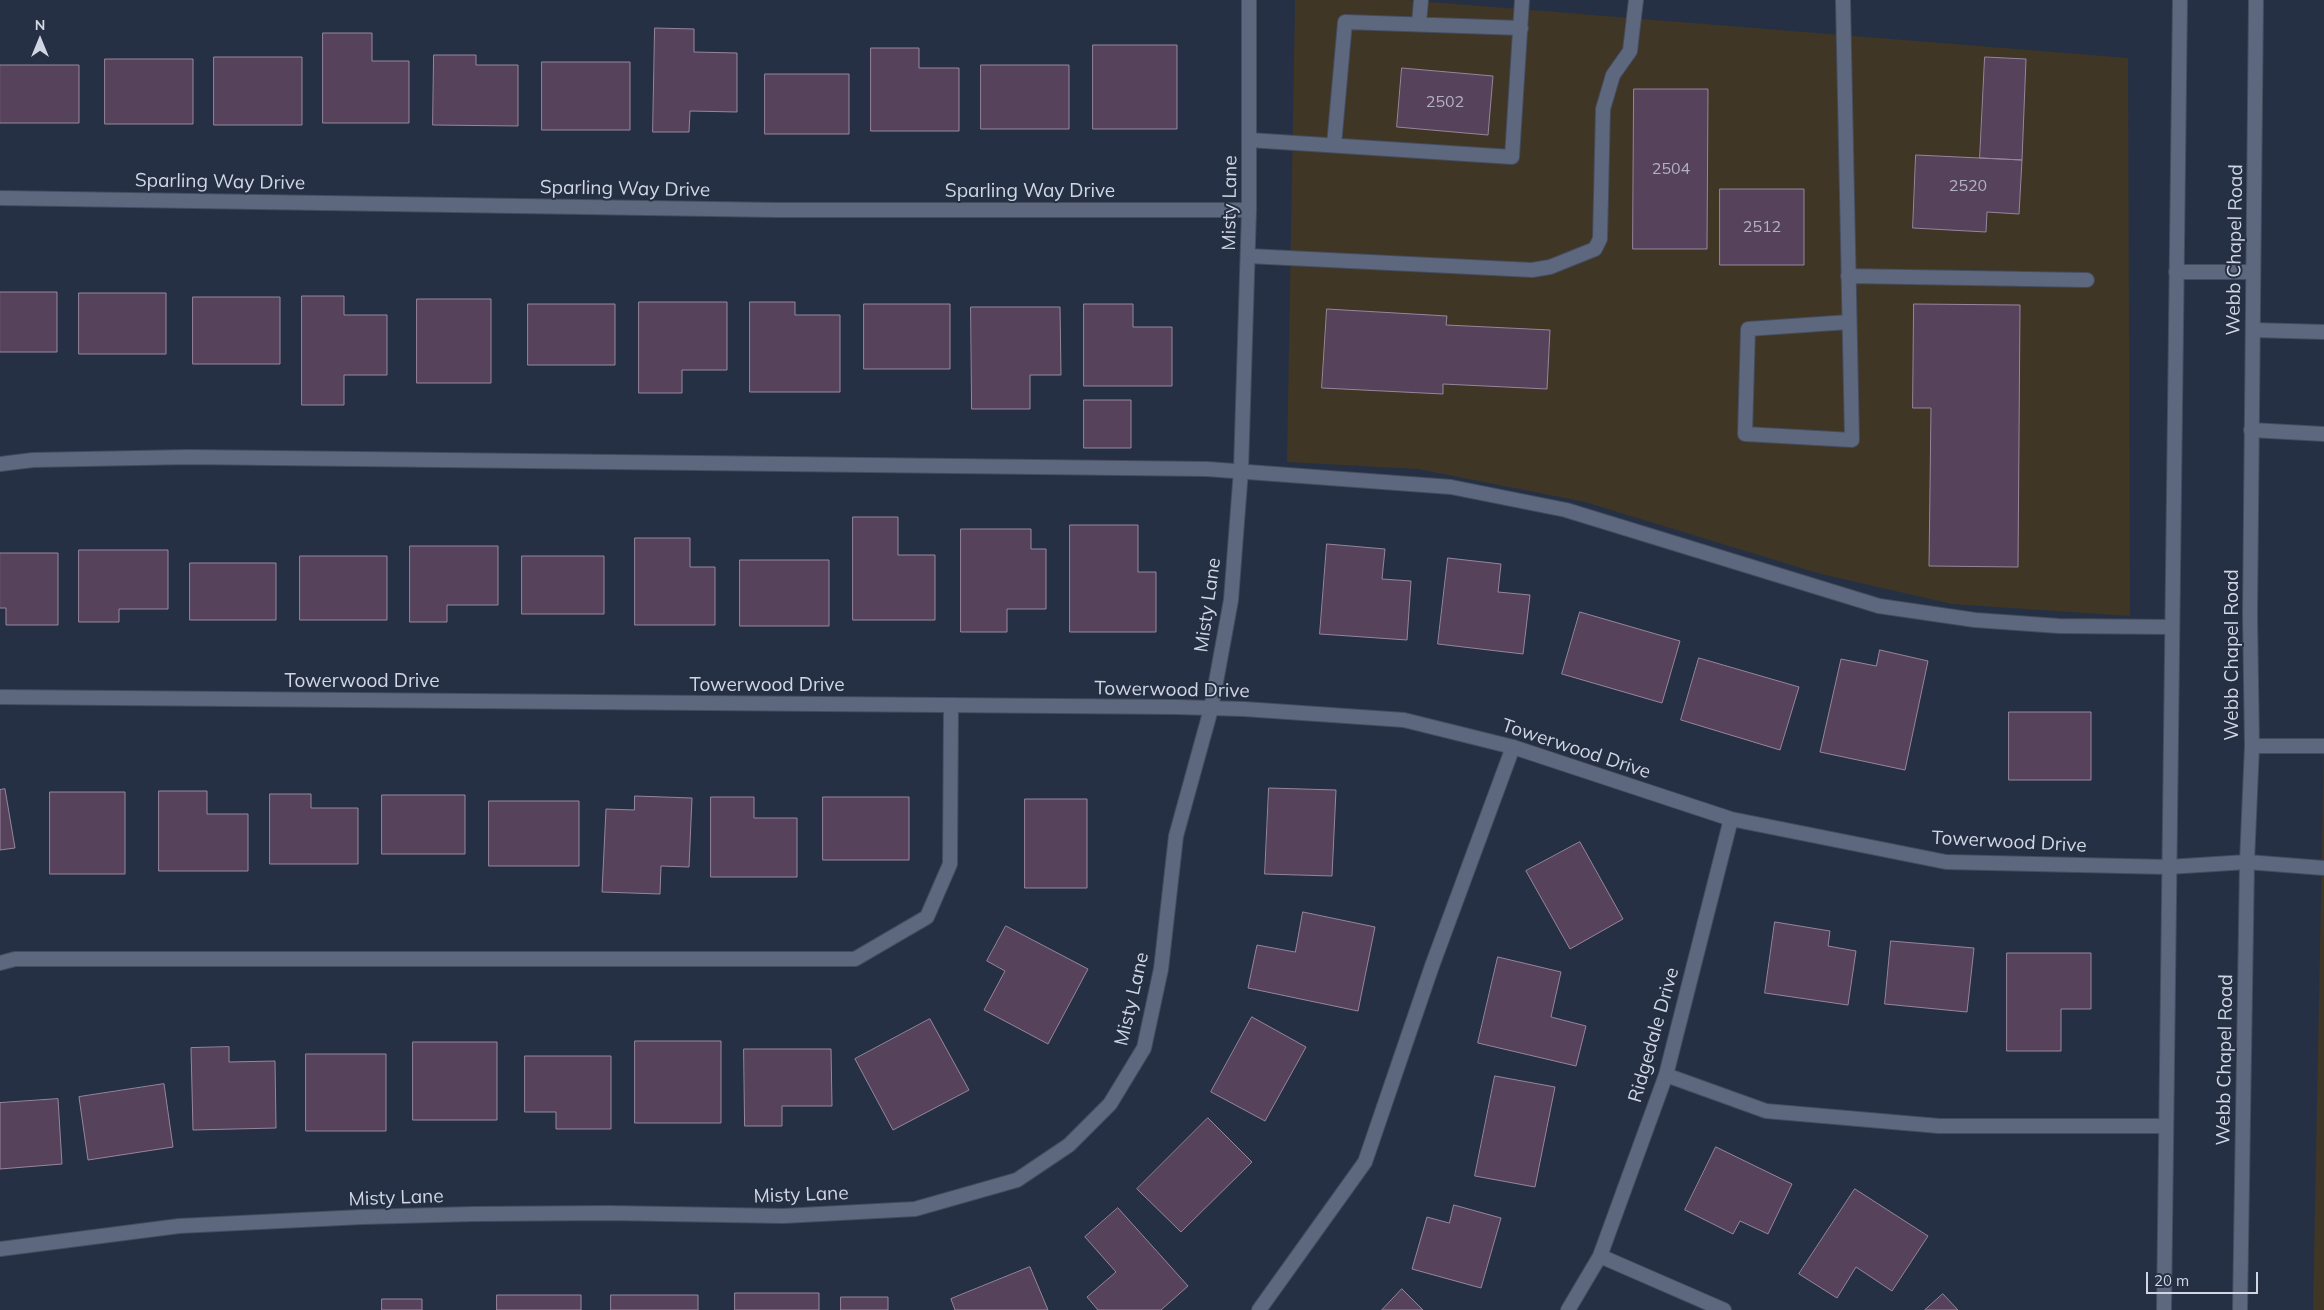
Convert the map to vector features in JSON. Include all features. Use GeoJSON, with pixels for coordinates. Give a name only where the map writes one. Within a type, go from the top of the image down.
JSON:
{"type":"FeatureCollection","features":[{"type":"Feature","properties":{"kind":"street","name":"Misty Lane"},"geometry":{"type":"LineString","coordinates":[[0,1249],[179,1226],[362,1217],[609,1213],[783,1216],[915,1209],[1017,1180],[1069,1145],[1110,1104],[1144,1048],[1161,969],[1176,836],[1211,709],[1231,600],[1241,470],[1248,256],[1249,0]]}},
{"type":"Feature","properties":{"kind":"street"},"geometry":{"type":"LineString","coordinates":[[1419,24],[1421,0]]}},
{"type":"Feature","properties":{"kind":"street"},"geometry":{"type":"LineString","coordinates":[[1249,140],[1512,157],[1522,0]]}},
{"type":"Feature","properties":{"kind":"street"},"geometry":{"type":"LineString","coordinates":[[1248,256],[1532,270],[1550,267],[1595,249],[1600,239],[1603,109],[1613,75],[1630,51],[1636,0]]}},
{"type":"Feature","properties":{"kind":"street"},"geometry":{"type":"LineString","coordinates":[[1843,0],[1852,440],[1744,434],[1748,329],[1849,322]]}},
{"type":"Feature","properties":{"kind":"street"},"geometry":{"type":"LineString","coordinates":[[2164,1310],[2180,0]]}},
{"type":"Feature","properties":{"kind":"street","name":"Webb Chapel Road"},"geometry":{"type":"LineString","coordinates":[[2240,1310],[2247,862],[2252,746],[2250,616],[2256,0]]}},
{"type":"Feature","properties":{"kind":"street"},"geometry":{"type":"LineString","coordinates":[[1334,145],[1344,22],[1520,28]]}},
{"type":"Feature","properties":{"kind":"street","name":"Sparling Way Drive"},"geometry":{"type":"LineString","coordinates":[[0,198],[778,210],[1249,210]]}},
{"type":"Feature","properties":{"kind":"street"},"geometry":{"type":"LineString","coordinates":[[2176,272],[2253,272]]}},
{"type":"Feature","properties":{"kind":"street"},"geometry":{"type":"LineString","coordinates":[[1848,276],[2086,280]]}},
{"type":"Feature","properties":{"kind":"street"},"geometry":{"type":"LineString","coordinates":[[2252,330],[2324,332]]}},
{"type":"Feature","properties":{"kind":"street"},"geometry":{"type":"LineString","coordinates":[[2252,430],[2324,434]]}},
{"type":"Feature","properties":{"kind":"street"},"geometry":{"type":"LineString","coordinates":[[0,464],[33,460],[189,457],[1241,470],[1452,487],[1566,510],[1879,606],[1975,620],[2059,626],[2172,627]]}},
{"type":"Feature","properties":{"kind":"street","name":"Towerwood Drive"},"geometry":{"type":"LineString","coordinates":[[0,697],[1211,709],[1404,720],[1513,747],[1731,819],[1946,862],[2168,867],[2247,862],[2324,868]]}},
{"type":"Feature","properties":{"kind":"street"},"geometry":{"type":"LineString","coordinates":[[0,963],[15,959],[855,959],[927,917],[950,864],[951,705]]}},
{"type":"Feature","properties":{"kind":"street"},"geometry":{"type":"LineString","coordinates":[[2252,746],[2324,746]]}},
{"type":"Feature","properties":{"kind":"street"},"geometry":{"type":"LineString","coordinates":[[1259,1310],[1365,1162],[1432,966],[1513,747]]}},
{"type":"Feature","properties":{"kind":"street","name":"Ridgedale Drive"},"geometry":{"type":"LineString","coordinates":[[1568,1310],[1600,1256],[1666,1075],[1731,819]]}},
{"type":"Feature","properties":{"kind":"street"},"geometry":{"type":"LineString","coordinates":[[1666,1075],[1766,1111],[1940,1126],[2166,1126]]}},
{"type":"Feature","properties":{"kind":"street"},"geometry":{"type":"LineString","coordinates":[[1600,1256],[1724,1310]]}},
{"type":"Feature","properties":{"kind":"shaded area"},"geometry":{"type":"Polygon","coordinates":[[[1295,0],[1406,0],[2128,58],[2130,616],[1952,604],[1821,574],[1585,502],[1418,469],[1287,462],[1295,0]]]}},
{"type":"Feature","properties":{"kind":"shaded area"},"geometry":{"type":"Polygon","coordinates":[[[2324,740],[2324,1310],[2313,1310],[2324,740]]]}},
{"type":"Feature","properties":{"kind":"building"},"geometry":{"type":"Polygon","coordinates":[[[655,28],[694,29],[694,52],[737,53],[737,112],[690,111],[689,132],[653,132],[655,28]]]}},
{"type":"Feature","properties":{"kind":"building"},"geometry":{"type":"Polygon","coordinates":[[[323,33],[372,33],[372,61],[409,61],[409,123],[323,123],[323,33]]]}},
{"type":"Feature","properties":{"kind":"building"},"geometry":{"type":"Polygon","coordinates":[[[1093,45],[1177,45],[1177,129],[1093,129],[1093,45]]]}},
{"type":"Feature","properties":{"kind":"building"},"geometry":{"type":"Polygon","coordinates":[[[871,48],[919,48],[919,68],[959,68],[959,131],[871,131],[871,48]]]}},
{"type":"Feature","properties":{"kind":"building"},"geometry":{"type":"Polygon","coordinates":[[[434,55],[476,55],[476,65],[518,65],[518,126],[433,125],[434,55]]]}},
{"type":"Feature","properties":{"kind":"building"},"geometry":{"type":"Polygon","coordinates":[[[214,57],[302,57],[302,125],[214,125],[214,57]]]}},
{"type":"Feature","properties":{"kind":"building"},"geometry":{"type":"Polygon","coordinates":[[[1985,57],[2026,59],[2022,160],[1980,158],[1985,57]]]}},
{"type":"Feature","properties":{"kind":"building"},"geometry":{"type":"Polygon","coordinates":[[[105,59],[193,59],[193,124],[105,124],[105,59]]]}},
{"type":"Feature","properties":{"kind":"building"},"geometry":{"type":"Polygon","coordinates":[[[542,62],[630,62],[630,130],[542,130],[542,62]]]}},
{"type":"Feature","properties":{"kind":"building"},"geometry":{"type":"Polygon","coordinates":[[[0,65],[79,65],[79,123],[0,123],[0,65]]]}},
{"type":"Feature","properties":{"kind":"building"},"geometry":{"type":"Polygon","coordinates":[[[981,65],[1069,65],[1069,129],[981,129],[981,65]]]}},
{"type":"Feature","properties":{"kind":"building"},"geometry":{"type":"Polygon","coordinates":[[[1402,68],[1493,76],[1488,135],[1397,127],[1402,68]]]}},
{"type":"Feature","properties":{"kind":"building"},"geometry":{"type":"Polygon","coordinates":[[[765,74],[849,74],[849,134],[765,134],[765,74]]]}},
{"type":"Feature","properties":{"kind":"building"},"geometry":{"type":"Polygon","coordinates":[[[1634,89],[1708,89],[1707,249],[1633,249],[1634,89]]]}},
{"type":"Feature","properties":{"kind":"building"},"geometry":{"type":"Polygon","coordinates":[[[1916,155],[2022,160],[2019,214],[1987,212],[1986,232],[1913,228],[1916,155]]]}},
{"type":"Feature","properties":{"kind":"building"},"geometry":{"type":"Polygon","coordinates":[[[1720,189],[1804,189],[1804,265],[1720,265],[1720,189]]]}},
{"type":"Feature","properties":{"kind":"building"},"geometry":{"type":"Polygon","coordinates":[[[0,292],[57,292],[57,352],[0,352],[0,292]]]}},
{"type":"Feature","properties":{"kind":"building"},"geometry":{"type":"Polygon","coordinates":[[[79,293],[166,293],[166,354],[79,354],[79,293]]]}},
{"type":"Feature","properties":{"kind":"building"},"geometry":{"type":"Polygon","coordinates":[[[302,296],[344,296],[344,315],[387,315],[387,375],[344,375],[344,405],[302,405],[302,296]]]}},
{"type":"Feature","properties":{"kind":"building"},"geometry":{"type":"Polygon","coordinates":[[[193,297],[280,297],[280,364],[193,364],[193,297]]]}},
{"type":"Feature","properties":{"kind":"building"},"geometry":{"type":"Polygon","coordinates":[[[417,299],[491,299],[491,383],[417,383],[417,299]]]}},
{"type":"Feature","properties":{"kind":"building"},"geometry":{"type":"Polygon","coordinates":[[[639,302],[727,302],[727,370],[682,370],[682,393],[639,393],[639,302]]]}},
{"type":"Feature","properties":{"kind":"building"},"geometry":{"type":"Polygon","coordinates":[[[750,302],[795,302],[795,315],[840,315],[840,392],[750,392],[750,302]]]}},
{"type":"Feature","properties":{"kind":"building"},"geometry":{"type":"Polygon","coordinates":[[[528,304],[615,304],[615,365],[528,365],[528,304]]]}},
{"type":"Feature","properties":{"kind":"building"},"geometry":{"type":"Polygon","coordinates":[[[864,304],[950,304],[950,369],[864,369],[864,304]]]}},
{"type":"Feature","properties":{"kind":"building"},"geometry":{"type":"Polygon","coordinates":[[[1084,304],[1133,304],[1133,327],[1172,327],[1172,386],[1084,386],[1084,304]]]}},
{"type":"Feature","properties":{"kind":"building"},"geometry":{"type":"Polygon","coordinates":[[[1914,304],[2020,305],[2018,567],[1929,566],[1931,408],[1913,408],[1914,304]]]}},
{"type":"Feature","properties":{"kind":"building"},"geometry":{"type":"Polygon","coordinates":[[[971,307],[1060,307],[1061,375],[1030,375],[1030,409],[972,409],[971,307]]]}},
{"type":"Feature","properties":{"kind":"building"},"geometry":{"type":"Polygon","coordinates":[[[1327,309],[1447,316],[1446,325],[1550,330],[1547,389],[1443,384],[1443,394],[1322,388],[1327,309]]]}},
{"type":"Feature","properties":{"kind":"building"},"geometry":{"type":"Polygon","coordinates":[[[1084,400],[1131,400],[1131,448],[1084,448],[1084,400]]]}},
{"type":"Feature","properties":{"kind":"building"},"geometry":{"type":"Polygon","coordinates":[[[853,517],[898,517],[898,555],[935,555],[935,620],[853,620],[853,517]]]}},
{"type":"Feature","properties":{"kind":"building"},"geometry":{"type":"Polygon","coordinates":[[[1070,525],[1138,525],[1138,572],[1156,572],[1156,632],[1070,632],[1070,525]]]}},
{"type":"Feature","properties":{"kind":"building"},"geometry":{"type":"Polygon","coordinates":[[[961,529],[1031,529],[1031,549],[1046,549],[1046,609],[1007,609],[1007,632],[961,632],[961,529]]]}},
{"type":"Feature","properties":{"kind":"building"},"geometry":{"type":"Polygon","coordinates":[[[635,538],[690,538],[690,567],[715,567],[715,625],[635,625],[635,538]]]}},
{"type":"Feature","properties":{"kind":"building"},"geometry":{"type":"Polygon","coordinates":[[[1327,544],[1385,549],[1382,579],[1411,581],[1407,640],[1320,634],[1327,544]]]}},
{"type":"Feature","properties":{"kind":"building"},"geometry":{"type":"Polygon","coordinates":[[[410,546],[498,546],[498,605],[447,605],[447,622],[410,622],[410,546]]]}},
{"type":"Feature","properties":{"kind":"building"},"geometry":{"type":"Polygon","coordinates":[[[79,550],[168,550],[168,609],[119,609],[119,622],[79,622],[79,550]]]}},
{"type":"Feature","properties":{"kind":"building"},"geometry":{"type":"Polygon","coordinates":[[[0,553],[58,553],[58,625],[6,625],[6,608],[0,608],[0,553]]]}},
{"type":"Feature","properties":{"kind":"building"},"geometry":{"type":"Polygon","coordinates":[[[300,556],[387,556],[387,620],[300,620],[300,556]]]}},
{"type":"Feature","properties":{"kind":"building"},"geometry":{"type":"Polygon","coordinates":[[[522,556],[604,556],[604,614],[522,614],[522,556]]]}},
{"type":"Feature","properties":{"kind":"building"},"geometry":{"type":"Polygon","coordinates":[[[1448,558],[1501,564],[1498,592],[1530,595],[1523,654],[1438,644],[1448,558]]]}},
{"type":"Feature","properties":{"kind":"building"},"geometry":{"type":"Polygon","coordinates":[[[740,560],[829,560],[829,626],[740,626],[740,560]]]}},
{"type":"Feature","properties":{"kind":"building"},"geometry":{"type":"Polygon","coordinates":[[[190,563],[276,563],[276,620],[190,620],[190,563]]]}},
{"type":"Feature","properties":{"kind":"building"},"geometry":{"type":"Polygon","coordinates":[[[1580,612],[1680,641],[1662,703],[1562,674],[1580,612]]]}},
{"type":"Feature","properties":{"kind":"building"},"geometry":{"type":"Polygon","coordinates":[[[1880,650],[1928,661],[1905,770],[1820,752],[1841,659],[1876,666],[1880,650]]]}},
{"type":"Feature","properties":{"kind":"building"},"geometry":{"type":"Polygon","coordinates":[[[1699,658],[1799,687],[1780,750],[1681,720],[1699,658]]]}},
{"type":"Feature","properties":{"kind":"building"},"geometry":{"type":"Polygon","coordinates":[[[2009,712],[2091,712],[2091,780],[2009,780],[2009,712]]]}},
{"type":"Feature","properties":{"kind":"building"},"geometry":{"type":"Polygon","coordinates":[[[1269,788],[1336,790],[1332,876],[1265,874],[1269,788]]]}},
{"type":"Feature","properties":{"kind":"building"},"geometry":{"type":"Polygon","coordinates":[[[5,789],[15,848],[0,850],[0,790],[5,789]]]}},
{"type":"Feature","properties":{"kind":"building"},"geometry":{"type":"Polygon","coordinates":[[[159,791],[207,791],[207,814],[248,814],[248,871],[159,871],[159,791]]]}},
{"type":"Feature","properties":{"kind":"building"},"geometry":{"type":"Polygon","coordinates":[[[50,792],[125,792],[125,874],[50,874],[50,792]]]}},
{"type":"Feature","properties":{"kind":"building"},"geometry":{"type":"Polygon","coordinates":[[[270,794],[311,794],[311,808],[358,808],[358,864],[270,864],[270,794]]]}},
{"type":"Feature","properties":{"kind":"building"},"geometry":{"type":"Polygon","coordinates":[[[382,795],[465,795],[465,854],[382,854],[382,795]]]}},
{"type":"Feature","properties":{"kind":"building"},"geometry":{"type":"Polygon","coordinates":[[[635,796],[692,798],[689,867],[661,866],[660,894],[602,892],[606,809],[634,810],[635,796]]]}},
{"type":"Feature","properties":{"kind":"building"},"geometry":{"type":"Polygon","coordinates":[[[711,797],[754,797],[754,818],[797,818],[797,877],[711,877],[711,797]]]}},
{"type":"Feature","properties":{"kind":"building"},"geometry":{"type":"Polygon","coordinates":[[[823,797],[909,797],[909,860],[823,860],[823,797]]]}},
{"type":"Feature","properties":{"kind":"building"},"geometry":{"type":"Polygon","coordinates":[[[1025,799],[1087,799],[1087,888],[1025,888],[1025,799]]]}},
{"type":"Feature","properties":{"kind":"building"},"geometry":{"type":"Polygon","coordinates":[[[489,801],[579,801],[579,866],[489,866],[489,801]]]}},
{"type":"Feature","properties":{"kind":"building"},"geometry":{"type":"Polygon","coordinates":[[[1580,842],[1623,919],[1570,949],[1526,871],[1580,842]]]}},
{"type":"Feature","properties":{"kind":"building"},"geometry":{"type":"Polygon","coordinates":[[[1303,912],[1375,927],[1358,1011],[1248,988],[1257,945],[1295,952],[1303,912]]]}},
{"type":"Feature","properties":{"kind":"building"},"geometry":{"type":"Polygon","coordinates":[[[1775,922],[1830,931],[1828,946],[1856,951],[1848,1005],[1765,993],[1775,922]]]}},
{"type":"Feature","properties":{"kind":"building"},"geometry":{"type":"Polygon","coordinates":[[[1006,926],[1088,969],[1048,1044],[984,1010],[1005,971],[987,961],[1006,926]]]}},
{"type":"Feature","properties":{"kind":"building"},"geometry":{"type":"Polygon","coordinates":[[[1891,941],[1974,948],[1967,1012],[1885,1004],[1891,941]]]}},
{"type":"Feature","properties":{"kind":"building"},"geometry":{"type":"Polygon","coordinates":[[[2007,953],[2091,953],[2091,1009],[2061,1009],[2061,1051],[2007,1051],[2007,953]]]}},
{"type":"Feature","properties":{"kind":"building"},"geometry":{"type":"Polygon","coordinates":[[[1498,957],[1561,972],[1551,1017],[1586,1026],[1576,1066],[1478,1043],[1498,957]]]}},
{"type":"Feature","properties":{"kind":"building"},"geometry":{"type":"Polygon","coordinates":[[[1252,1017],[1306,1047],[1265,1121],[1211,1092],[1252,1017]]]}},
{"type":"Feature","properties":{"kind":"building"},"geometry":{"type":"Polygon","coordinates":[[[930,1019],[969,1090],[893,1130],[855,1059],[930,1019]]]}},
{"type":"Feature","properties":{"kind":"building"},"geometry":{"type":"Polygon","coordinates":[[[635,1041],[721,1041],[721,1123],[635,1123],[635,1041]]]}},
{"type":"Feature","properties":{"kind":"building"},"geometry":{"type":"Polygon","coordinates":[[[413,1042],[497,1042],[497,1120],[413,1120],[413,1042]]]}},
{"type":"Feature","properties":{"kind":"building"},"geometry":{"type":"Polygon","coordinates":[[[229,1047],[229,1062],[275,1061],[276,1128],[193,1130],[191,1048],[229,1047]]]}},
{"type":"Feature","properties":{"kind":"building"},"geometry":{"type":"Polygon","coordinates":[[[744,1049],[831,1049],[832,1106],[782,1106],[782,1126],[745,1126],[744,1049]]]}},
{"type":"Feature","properties":{"kind":"building"},"geometry":{"type":"Polygon","coordinates":[[[306,1054],[386,1054],[386,1131],[306,1131],[306,1054]]]}},
{"type":"Feature","properties":{"kind":"building"},"geometry":{"type":"Polygon","coordinates":[[[525,1056],[611,1056],[611,1129],[556,1129],[556,1112],[525,1112],[525,1056]]]}},
{"type":"Feature","properties":{"kind":"building"},"geometry":{"type":"Polygon","coordinates":[[[1495,1076],[1555,1087],[1535,1187],[1475,1176],[1495,1076]]]}},
{"type":"Feature","properties":{"kind":"building"},"geometry":{"type":"Polygon","coordinates":[[[164,1084],[173,1147],[88,1160],[79,1097],[164,1084]]]}},
{"type":"Feature","properties":{"kind":"building"},"geometry":{"type":"Polygon","coordinates":[[[58,1099],[62,1164],[0,1169],[0,1103],[58,1099]]]}},
{"type":"Feature","properties":{"kind":"building"},"geometry":{"type":"Polygon","coordinates":[[[1208,1118],[1252,1162],[1181,1232],[1137,1189],[1208,1118]]]}},
{"type":"Feature","properties":{"kind":"building"},"geometry":{"type":"Polygon","coordinates":[[[1716,1147],[1792,1184],[1768,1234],[1740,1221],[1733,1234],[1685,1210],[1716,1147]]]}},
{"type":"Feature","properties":{"kind":"building"},"geometry":{"type":"Polygon","coordinates":[[[1855,1189],[1928,1236],[1892,1291],[1856,1267],[1837,1298],[1799,1274],[1855,1189]]]}},
{"type":"Feature","properties":{"kind":"building"},"geometry":{"type":"Polygon","coordinates":[[[1454,1205],[1501,1218],[1481,1288],[1412,1269],[1427,1217],[1449,1223],[1454,1205]]]}},
{"type":"Feature","properties":{"kind":"building"},"geometry":{"type":"Polygon","coordinates":[[[1118,1208],[1188,1286],[1161,1310],[1098,1310],[1087,1297],[1116,1272],[1085,1237],[1118,1208]]]}},
{"type":"Feature","properties":{"kind":"building"},"geometry":{"type":"Polygon","coordinates":[[[1030,1267],[1048,1310],[955,1310],[951,1299],[1030,1267]]]}},
{"type":"Feature","properties":{"kind":"building"},"geometry":{"type":"Polygon","coordinates":[[[1402,1289],[1423,1310],[1382,1310],[1402,1289]]]}},
{"type":"Feature","properties":{"kind":"building"},"geometry":{"type":"Polygon","coordinates":[[[735,1293],[819,1293],[819,1310],[735,1310],[735,1293]]]}},
{"type":"Feature","properties":{"kind":"building"},"geometry":{"type":"Polygon","coordinates":[[[1943,1294],[1958,1310],[1925,1310],[1943,1294]]]}},
{"type":"Feature","properties":{"kind":"building"},"geometry":{"type":"Polygon","coordinates":[[[497,1295],[581,1295],[581,1310],[497,1310],[497,1295]]]}},
{"type":"Feature","properties":{"kind":"building"},"geometry":{"type":"Polygon","coordinates":[[[611,1295],[698,1295],[698,1310],[611,1310],[611,1295]]]}},
{"type":"Feature","properties":{"kind":"building"},"geometry":{"type":"Polygon","coordinates":[[[841,1297],[888,1297],[888,1310],[841,1310],[841,1297]]]}},
{"type":"Feature","properties":{"kind":"building"},"geometry":{"type":"Polygon","coordinates":[[[382,1299],[422,1299],[422,1310],[382,1310],[382,1299]]]}}]}
